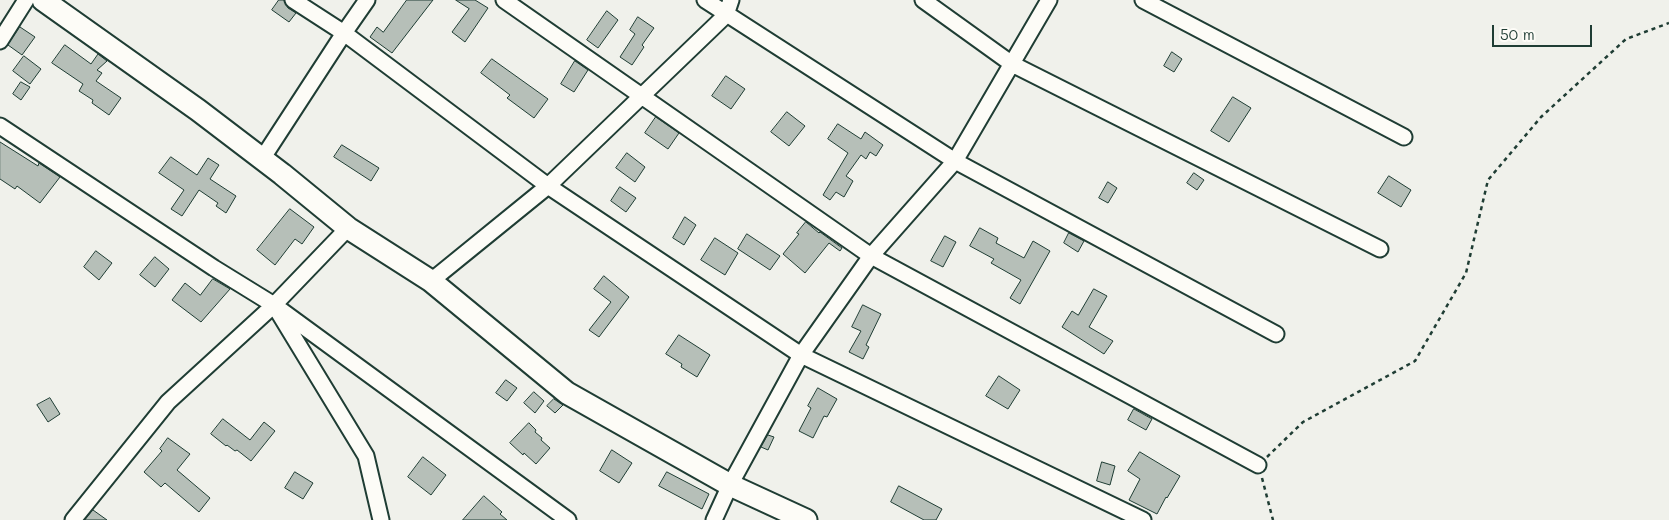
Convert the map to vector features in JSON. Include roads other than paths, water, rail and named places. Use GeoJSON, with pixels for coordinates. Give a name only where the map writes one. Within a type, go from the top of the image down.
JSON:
{"type":"FeatureCollection","features":[{"type":"Feature","properties":{"kind":"main road"},"geometry":{"type":"LineString","coordinates":[[43,0],[198,110],[348,228],[431,281],[566,393],[730,485],[806,520]]}},
{"type":"Feature","properties":{"kind":"street"},"geometry":{"type":"LineString","coordinates":[[0,41],[26,0]]}},
{"type":"Feature","properties":{"kind":"street"},"geometry":{"type":"LineString","coordinates":[[293,0],[344,33],[548,186],[801,355],[1142,520]]}},
{"type":"Feature","properties":{"kind":"street"},"geometry":{"type":"LineString","coordinates":[[262,159],[367,0]]}},
{"type":"Feature","properties":{"kind":"street"},"geometry":{"type":"LineString","coordinates":[[504,0],[871,256],[1258,465]]}},
{"type":"Feature","properties":{"kind":"street"},"geometry":{"type":"LineString","coordinates":[[706,0],[955,161],[1276,334]]}},
{"type":"Feature","properties":{"kind":"street"},"geometry":{"type":"LineString","coordinates":[[431,281],[548,186],[726,14],[731,0]]}},
{"type":"Feature","properties":{"kind":"street"},"geometry":{"type":"LineString","coordinates":[[923,0],[1012,64],[1380,249]]}},
{"type":"Feature","properties":{"kind":"street"},"geometry":{"type":"LineString","coordinates":[[714,520],[730,485],[801,355],[871,256],[955,161],[1049,0]]}},
{"type":"Feature","properties":{"kind":"street"},"geometry":{"type":"LineString","coordinates":[[1144,0],[1404,137]]}},
{"type":"Feature","properties":{"kind":"street"},"geometry":{"type":"LineString","coordinates":[[0,126],[206,263],[274,305],[568,520]]}},
{"type":"Feature","properties":{"kind":"street"},"geometry":{"type":"LineString","coordinates":[[73,520],[168,402],[274,305],[348,228]]}},
{"type":"Feature","properties":{"kind":"street"},"geometry":{"type":"LineString","coordinates":[[274,305],[366,456],[381,520]]}}]}
